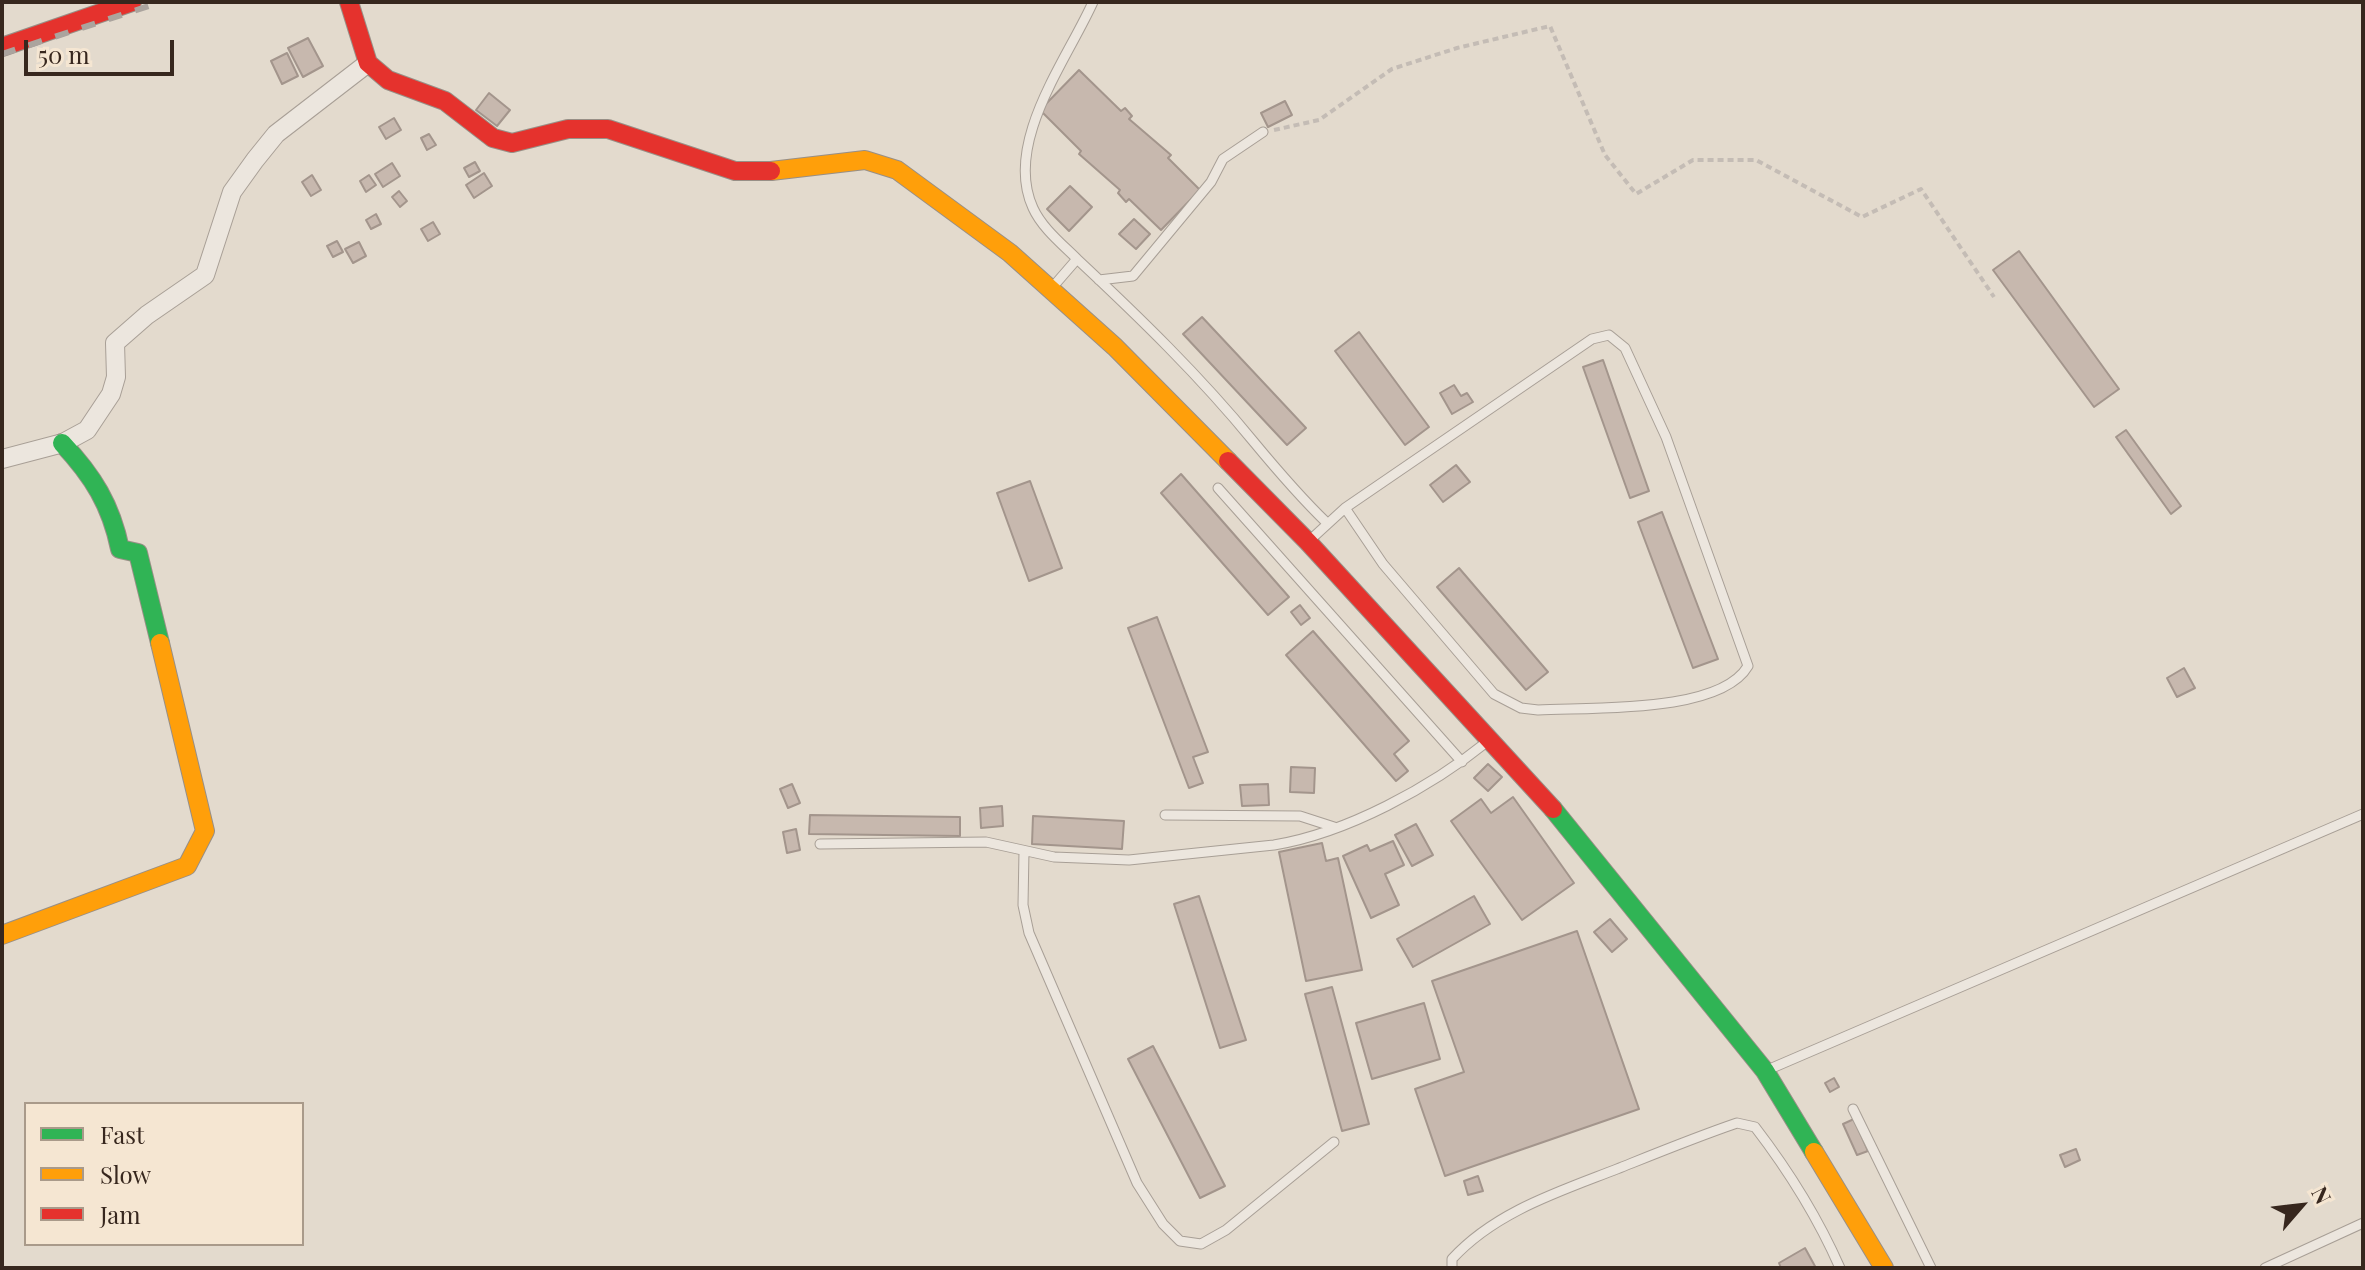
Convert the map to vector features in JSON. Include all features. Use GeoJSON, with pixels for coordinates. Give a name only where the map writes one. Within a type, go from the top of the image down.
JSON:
{"type":"FeatureCollection","features":[{"type":"Feature","properties":{"kind":"street"},"geometry":{"type":"LineString","coordinates":[[2,47],[132,2]]}},
{"type":"Feature","properties":{"kind":"street"},"geometry":{"type":"LineString","coordinates":[[349,2],[368,63],[388,80],[445,101],[503,141],[512,143],[568,129],[608,129],[708,164],[756,172],[865,160],[897,170],[956,212],[1051,289],[1115,347],[1308,542],[1562,819],[1637,908],[1765,1071],[1884,1268]]}},
{"type":"Feature","properties":{"kind":"street"},"geometry":{"type":"LineString","coordinates":[[2,459],[62,443],[87,430],[111,394],[116,377],[115,343],[209,269],[220,222],[232,192],[255,160],[276,134],[368,63]]}},
{"type":"Feature","properties":{"kind":"street"},"geometry":{"type":"LineString","coordinates":[[2,935],[187,866],[205,831],[138,553],[120,549],[114,516],[98,481],[62,443]]}},
{"type":"Feature","properties":{"kind":"lane"},"geometry":{"type":"LineString","coordinates":[[1093,2],[1039,105],[1025,155],[1033,208],[1077,259],[1163,342],[1254,441],[1277,472],[1327,523]]}},
{"type":"Feature","properties":{"kind":"lane"},"geometry":{"type":"LineString","coordinates":[[1099,280],[1133,276],[1211,182],[1223,159],[1263,132]]}},
{"type":"Feature","properties":{"kind":"lane"},"geometry":{"type":"LineString","coordinates":[[1051,289],[1077,259]]}},
{"type":"Feature","properties":{"kind":"lane"},"geometry":{"type":"LineString","coordinates":[[1308,542],[1345,508],[1592,339],[1609,335],[1625,348],[1666,437],[1748,666],[1730,687],[1688,700],[1538,710],[1521,708],[1494,694],[1427,618],[1383,564],[1345,508]]}},
{"type":"Feature","properties":{"kind":"lane"},"geometry":{"type":"LineString","coordinates":[[1218,488],[1462,762]]}},
{"type":"Feature","properties":{"kind":"lane"},"geometry":{"type":"LineString","coordinates":[[820,844],[986,842],[1054,857],[1161,859],[1294,842],[1391,802],[1462,762],[1488,741]]}},
{"type":"Feature","properties":{"kind":"lane"},"geometry":{"type":"LineString","coordinates":[[1765,1071],[2363,814]]}},
{"type":"Feature","properties":{"kind":"lane"},"geometry":{"type":"LineString","coordinates":[[1165,815],[1300,816],[1334,827]]}},
{"type":"Feature","properties":{"kind":"lane"},"geometry":{"type":"LineString","coordinates":[[1024,851],[1023,905],[1029,933],[1137,1183],[1163,1224],[1180,1241],[1201,1244],[1226,1230],[1334,1142]]}},
{"type":"Feature","properties":{"kind":"lane"},"geometry":{"type":"LineString","coordinates":[[1853,1109],[1931,1268]]}},
{"type":"Feature","properties":{"kind":"lane"},"geometry":{"type":"LineString","coordinates":[[1452,1268],[1452,1259],[1467,1242],[1503,1217],[1545,1197],[1737,1123],[1755,1127],[1774,1152],[1826,1235],[1840,1268]]}},
{"type":"Feature","properties":{"kind":"lane"},"geometry":{"type":"LineString","coordinates":[[2265,1268],[2363,1223]]}},
{"type":"Feature","properties":{"kind":"path"},"geometry":{"type":"LineString","coordinates":[[1263,132],[1319,120],[1392,69],[1457,48],[1550,26],[1605,155],[1636,194],[1693,160],[1756,160],[1862,217],[1921,189],[1994,297]]}},
{"type":"Feature","properties":{"kind":"building"},"geometry":{"type":"Polygon","coordinates":[[[308,38],[323,66],[303,77],[288,48],[308,38]]]}},
{"type":"Feature","properties":{"kind":"building"},"geometry":{"type":"Polygon","coordinates":[[[287,53],[298,76],[282,84],[271,61],[287,53]]]}},
{"type":"Feature","properties":{"kind":"building"},"geometry":{"type":"Polygon","coordinates":[[[1079,70],[1121,111],[1125,108],[1132,116],[1129,119],[1171,155],[1168,158],[1200,190],[1161,230],[1129,199],[1126,202],[1118,193],[1120,190],[1079,154],[1081,151],[1040,110],[1079,70]]]}},
{"type":"Feature","properties":{"kind":"building"},"geometry":{"type":"Polygon","coordinates":[[[489,93],[510,110],[497,126],[476,110],[489,93]]]}},
{"type":"Feature","properties":{"kind":"building"},"geometry":{"type":"Polygon","coordinates":[[[1285,101],[1292,115],[1268,127],[1261,113],[1285,101]]]}},
{"type":"Feature","properties":{"kind":"building"},"geometry":{"type":"Polygon","coordinates":[[[394,118],[401,130],[386,139],[379,127],[394,118]]]}},
{"type":"Feature","properties":{"kind":"building"},"geometry":{"type":"Polygon","coordinates":[[[429,134],[436,145],[427,150],[421,138],[429,134]]]}},
{"type":"Feature","properties":{"kind":"building"},"geometry":{"type":"Polygon","coordinates":[[[475,162],[480,171],[469,177],[464,168],[475,162]]]}},
{"type":"Feature","properties":{"kind":"building"},"geometry":{"type":"Polygon","coordinates":[[[392,163],[400,176],[383,187],[375,174],[392,163]]]}},
{"type":"Feature","properties":{"kind":"building"},"geometry":{"type":"Polygon","coordinates":[[[484,173],[492,186],[474,198],[466,185],[484,173]]]}},
{"type":"Feature","properties":{"kind":"building"},"geometry":{"type":"Polygon","coordinates":[[[312,175],[321,190],[311,196],[302,182],[312,175]]]}},
{"type":"Feature","properties":{"kind":"building"},"geometry":{"type":"Polygon","coordinates":[[[369,175],[376,185],[366,192],[360,181],[369,175]]]}},
{"type":"Feature","properties":{"kind":"building"},"geometry":{"type":"Polygon","coordinates":[[[1070,186],[1092,207],[1069,231],[1047,209],[1070,186]]]}},
{"type":"Feature","properties":{"kind":"building"},"geometry":{"type":"Polygon","coordinates":[[[399,191],[407,201],[400,207],[392,197],[399,191]]]}},
{"type":"Feature","properties":{"kind":"building"},"geometry":{"type":"Polygon","coordinates":[[[376,214],[381,224],[371,229],[366,220],[376,214]]]}},
{"type":"Feature","properties":{"kind":"building"},"geometry":{"type":"Polygon","coordinates":[[[1134,219],[1150,234],[1136,249],[1119,234],[1134,219]]]}},
{"type":"Feature","properties":{"kind":"building"},"geometry":{"type":"Polygon","coordinates":[[[433,222],[440,234],[428,241],[421,229],[433,222]]]}},
{"type":"Feature","properties":{"kind":"building"},"geometry":{"type":"Polygon","coordinates":[[[337,241],[343,252],[333,257],[327,246],[337,241]]]}},
{"type":"Feature","properties":{"kind":"building"},"geometry":{"type":"Polygon","coordinates":[[[359,242],[366,256],[353,263],[345,249],[359,242]]]}},
{"type":"Feature","properties":{"kind":"building"},"geometry":{"type":"Polygon","coordinates":[[[2019,251],[2119,389],[2094,407],[1993,270],[2019,251]]]}},
{"type":"Feature","properties":{"kind":"building"},"geometry":{"type":"Polygon","coordinates":[[[1202,317],[1306,428],[1287,445],[1183,334],[1202,317]]]}},
{"type":"Feature","properties":{"kind":"building"},"geometry":{"type":"Polygon","coordinates":[[[1359,332],[1429,427],[1405,445],[1335,351],[1359,332]]]}},
{"type":"Feature","properties":{"kind":"building"},"geometry":{"type":"Polygon","coordinates":[[[1603,360],[1649,491],[1630,498],[1583,367],[1603,360]]]}},
{"type":"Feature","properties":{"kind":"building"},"geometry":{"type":"Polygon","coordinates":[[[1454,385],[1461,396],[1467,393],[1473,402],[1452,414],[1440,393],[1454,385]]]}},
{"type":"Feature","properties":{"kind":"building"},"geometry":{"type":"Polygon","coordinates":[[[2126,430],[2181,506],[2171,514],[2116,437],[2126,430]]]}},
{"type":"Feature","properties":{"kind":"building"},"geometry":{"type":"Polygon","coordinates":[[[1456,465],[1470,482],[1443,502],[1430,485],[1456,465]]]}},
{"type":"Feature","properties":{"kind":"building"},"geometry":{"type":"Polygon","coordinates":[[[1181,474],[1289,597],[1268,615],[1161,493],[1181,474]]]}},
{"type":"Feature","properties":{"kind":"building"},"geometry":{"type":"Polygon","coordinates":[[[1030,481],[1062,568],[1029,581],[997,493],[1030,481]]]}},
{"type":"Feature","properties":{"kind":"building"},"geometry":{"type":"Polygon","coordinates":[[[1662,512],[1718,659],[1693,668],[1638,522],[1662,512]]]}},
{"type":"Feature","properties":{"kind":"building"},"geometry":{"type":"Polygon","coordinates":[[[1459,568],[1548,672],[1526,690],[1437,587],[1459,568]]]}},
{"type":"Feature","properties":{"kind":"building"},"geometry":{"type":"Polygon","coordinates":[[[1300,605],[1310,618],[1301,625],[1291,612],[1300,605]]]}},
{"type":"Feature","properties":{"kind":"building"},"geometry":{"type":"Polygon","coordinates":[[[1157,617],[1208,752],[1193,757],[1203,783],[1189,788],[1128,628],[1157,617]]]}},
{"type":"Feature","properties":{"kind":"building"},"geometry":{"type":"Polygon","coordinates":[[[1313,631],[1409,741],[1394,754],[1408,771],[1396,781],[1286,655],[1313,631]]]}},
{"type":"Feature","properties":{"kind":"building"},"geometry":{"type":"Polygon","coordinates":[[[2184,668],[2195,688],[2177,697],[2167,678],[2184,668]]]}},
{"type":"Feature","properties":{"kind":"building"},"geometry":{"type":"Polygon","coordinates":[[[1488,764],[1502,777],[1488,791],[1474,778],[1488,764]]]}},
{"type":"Feature","properties":{"kind":"building"},"geometry":{"type":"Polygon","coordinates":[[[1291,767],[1315,768],[1314,793],[1290,792],[1291,767]]]}},
{"type":"Feature","properties":{"kind":"building"},"geometry":{"type":"Polygon","coordinates":[[[792,784],[800,803],[788,808],[780,789],[792,784]]]}},
{"type":"Feature","properties":{"kind":"building"},"geometry":{"type":"Polygon","coordinates":[[[1268,784],[1269,805],[1242,806],[1240,785],[1268,784]]]}},
{"type":"Feature","properties":{"kind":"building"},"geometry":{"type":"Polygon","coordinates":[[[1513,797],[1574,883],[1522,920],[1451,821],[1481,799],[1491,813],[1513,797]]]}},
{"type":"Feature","properties":{"kind":"building"},"geometry":{"type":"Polygon","coordinates":[[[1002,806],[1003,826],[981,828],[980,808],[1002,806]]]}},
{"type":"Feature","properties":{"kind":"building"},"geometry":{"type":"Polygon","coordinates":[[[810,815],[960,817],[960,836],[809,834],[810,815]]]}},
{"type":"Feature","properties":{"kind":"building"},"geometry":{"type":"Polygon","coordinates":[[[1033,816],[1124,821],[1122,849],[1032,844],[1033,816]]]}},
{"type":"Feature","properties":{"kind":"building"},"geometry":{"type":"Polygon","coordinates":[[[1416,824],[1433,855],[1412,866],[1395,835],[1416,824]]]}},
{"type":"Feature","properties":{"kind":"building"},"geometry":{"type":"Polygon","coordinates":[[[796,829],[800,850],[787,853],[783,832],[796,829]]]}},
{"type":"Feature","properties":{"kind":"building"},"geometry":{"type":"Polygon","coordinates":[[[1393,841],[1404,865],[1385,874],[1399,905],[1371,918],[1343,856],[1367,845],[1370,851],[1393,841]]]}},
{"type":"Feature","properties":{"kind":"building"},"geometry":{"type":"Polygon","coordinates":[[[1322,843],[1326,861],[1338,858],[1362,970],[1306,981],[1279,852],[1322,843]]]}},
{"type":"Feature","properties":{"kind":"building"},"geometry":{"type":"Polygon","coordinates":[[[1199,896],[1246,1040],[1220,1048],[1174,904],[1199,896]]]}},
{"type":"Feature","properties":{"kind":"building"},"geometry":{"type":"Polygon","coordinates":[[[1474,896],[1490,924],[1413,967],[1397,939],[1474,896]]]}},
{"type":"Feature","properties":{"kind":"building"},"geometry":{"type":"Polygon","coordinates":[[[1610,919],[1627,939],[1612,952],[1594,932],[1610,919]]]}},
{"type":"Feature","properties":{"kind":"building"},"geometry":{"type":"Polygon","coordinates":[[[1577,931],[1639,1109],[1445,1176],[1415,1089],[1464,1072],[1432,981],[1577,931]]]}},
{"type":"Feature","properties":{"kind":"building"},"geometry":{"type":"Polygon","coordinates":[[[1332,987],[1369,1124],[1342,1131],[1305,994],[1332,987]]]}},
{"type":"Feature","properties":{"kind":"building"},"geometry":{"type":"Polygon","coordinates":[[[1424,1003],[1440,1059],[1372,1079],[1356,1023],[1424,1003]]]}},
{"type":"Feature","properties":{"kind":"building"},"geometry":{"type":"Polygon","coordinates":[[[1153,1046],[1225,1186],[1200,1198],[1128,1059],[1153,1046]]]}},
{"type":"Feature","properties":{"kind":"building"},"geometry":{"type":"Polygon","coordinates":[[[1834,1078],[1839,1087],[1830,1092],[1825,1083],[1834,1078]]]}},
{"type":"Feature","properties":{"kind":"building"},"geometry":{"type":"Polygon","coordinates":[[[1854,1119],[1868,1151],[1857,1155],[1843,1124],[1854,1119]]]}},
{"type":"Feature","properties":{"kind":"building"},"geometry":{"type":"Polygon","coordinates":[[[2076,1149],[2080,1160],[2065,1167],[2060,1155],[2076,1149]]]}},
{"type":"Feature","properties":{"kind":"building"},"geometry":{"type":"Polygon","coordinates":[[[1478,1176],[1483,1191],[1468,1195],[1464,1181],[1478,1176]]]}},
{"type":"Feature","properties":{"kind":"building"},"geometry":{"type":"Polygon","coordinates":[[[1805,1248],[1816,1268],[1781,1268],[1779,1263],[1805,1248]]]}},
{"type":"Feature","properties":{"kind":"railway"},"geometry":{"type":"LineString","coordinates":[[2,54],[161,2]]}},
{"type":"Feature","properties":{"kind":"traffic: fast"},"geometry":{"type":"LineString","coordinates":[[62,443],[99,492],[112,519],[120,549],[138,553],[160,643]]}},
{"type":"Feature","properties":{"kind":"traffic: fast"},"geometry":{"type":"LineString","coordinates":[[1553,809],[1765,1071],[1814,1152]]}},
{"type":"Feature","properties":{"kind":"traffic: slow"},"geometry":{"type":"LineString","coordinates":[[771,171],[865,160],[897,170],[1010,253],[1115,347],[1228,461]]}},
{"type":"Feature","properties":{"kind":"traffic: slow"},"geometry":{"type":"LineString","coordinates":[[2,935],[187,866],[205,831],[160,643]]}},
{"type":"Feature","properties":{"kind":"traffic: slow"},"geometry":{"type":"LineString","coordinates":[[1814,1152],[1884,1268]]}},
{"type":"Feature","properties":{"kind":"traffic: jam"},"geometry":{"type":"LineString","coordinates":[[2,47],[132,2]]}},
{"type":"Feature","properties":{"kind":"traffic: jam"},"geometry":{"type":"LineString","coordinates":[[349,2],[368,63],[388,80],[445,101],[493,138],[512,143],[568,129],[608,129],[735,171],[771,171]]}},
{"type":"Feature","properties":{"kind":"traffic: jam"},"geometry":{"type":"LineString","coordinates":[[1228,461],[1308,542],[1553,809]]}}]}
